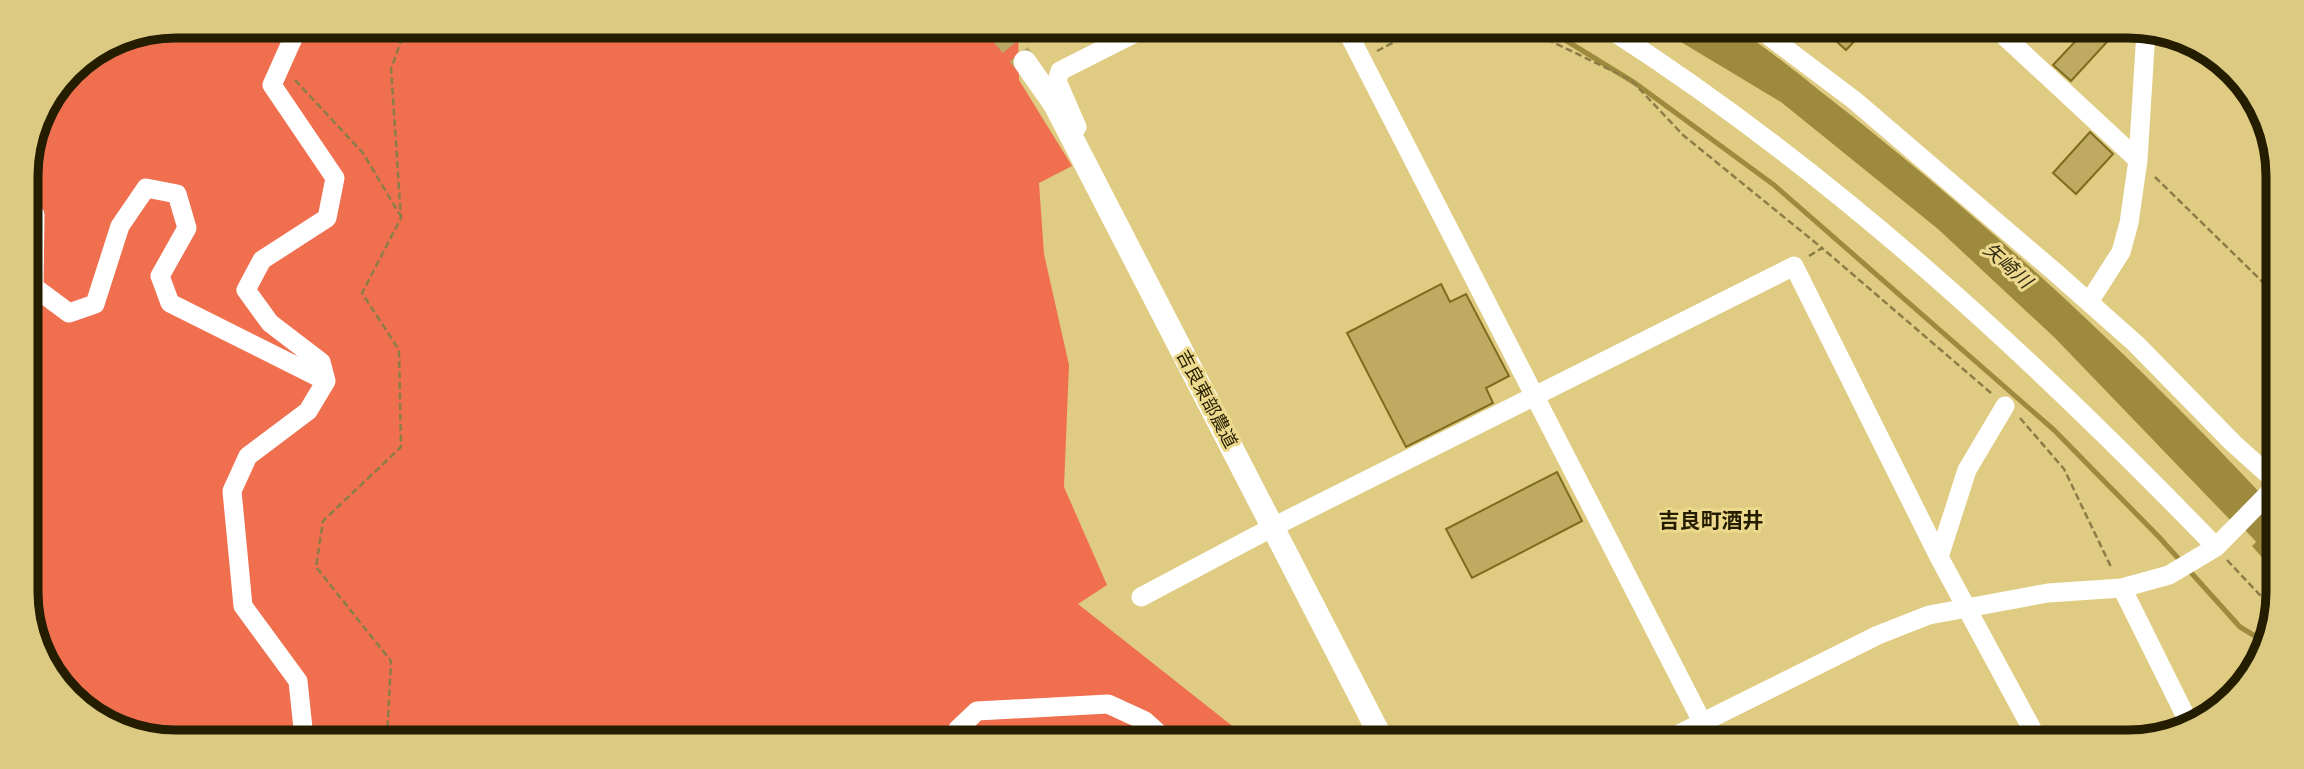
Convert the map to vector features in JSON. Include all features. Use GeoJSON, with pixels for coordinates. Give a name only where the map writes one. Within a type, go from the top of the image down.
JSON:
{"type":"FeatureCollection","features":[{"type":"Feature","properties":{"kind":"street"},"geometry":{"type":"LineString","coordinates":[[292,38],[272,85],[335,178],[327,218],[262,260],[246,290],[270,323],[321,362],[326,381],[308,411],[248,456],[232,491],[243,606],[298,681],[303,730]]}},
{"type":"Feature","properties":{"kind":"street"},"geometry":{"type":"LineString","coordinates":[[1078,152],[1081,135],[1057,82],[1060,71],[1125,38]]}},
{"type":"Feature","properties":{"kind":"street"},"geometry":{"type":"LineString","coordinates":[[1352,38],[1706,730]]}},
{"type":"Feature","properties":{"kind":"street"},"geometry":{"type":"LineString","coordinates":[[1623,38],[1769,138],[1945,284],[2100,427],[2216,547]]}},
{"type":"Feature","properties":{"kind":"street"},"geometry":{"type":"LineString","coordinates":[[1772,38],[1854,100],[2089,302],[2136,344],[2233,443],[2266,472]]}},
{"type":"Feature","properties":{"kind":"street"},"geometry":{"type":"LineString","coordinates":[[2007,38],[2138,160]]}},
{"type":"Feature","properties":{"kind":"street"},"geometry":{"type":"LineString","coordinates":[[2089,302],[2121,252],[2129,223],[2138,160],[2145,40]]}},
{"type":"Feature","properties":{"kind":"street","name":"吉良東部農道"},"geometry":{"type":"LineString","coordinates":[[1025,62],[1055,105],[1377,730]]}},
{"type":"Feature","properties":{"kind":"street"},"geometry":{"type":"LineString","coordinates":[[39,290],[69,313],[95,304],[120,226],[146,188],[177,194],[187,228],[160,276],[170,303],[326,381]]}},
{"type":"Feature","properties":{"kind":"street"},"geometry":{"type":"LineString","coordinates":[[1141,597],[1273,527],[1794,266],[1939,557],[2033,730]]}},
{"type":"Feature","properties":{"kind":"street"},"geometry":{"type":"LineString","coordinates":[[1939,557],[1967,470],[2005,406]]}},
{"type":"Feature","properties":{"kind":"street"},"geometry":{"type":"LineString","coordinates":[[1686,730],[1878,635],[1928,615],[2048,593],[2122,588],[2169,575],[2216,547],[2266,496]]}},
{"type":"Feature","properties":{"kind":"street"},"geometry":{"type":"LineString","coordinates":[[2122,588],[2186,717]]}},
{"type":"Feature","properties":{"kind":"street"},"geometry":{"type":"LineString","coordinates":[[958,730],[977,711],[1108,704],[1145,721],[1155,730]]}},
{"type":"Feature","properties":{"kind":"path"},"geometry":{"type":"LineString","coordinates":[[387,730],[391,661],[316,567],[323,521],[401,447],[399,349],[362,292],[401,218],[391,69],[402,38]]}},
{"type":"Feature","properties":{"kind":"path"},"geometry":{"type":"LineString","coordinates":[[1364,58],[1403,38]]}},
{"type":"Feature","properties":{"kind":"path"},"geometry":{"type":"LineString","coordinates":[[1544,38],[1631,80],[1683,135],[1822,248],[2020,418],[2064,469],[2122,588]]}},
{"type":"Feature","properties":{"kind":"path"},"geometry":{"type":"LineString","coordinates":[[279,64],[363,153],[401,218]]}},
{"type":"Feature","properties":{"kind":"path"},"geometry":{"type":"LineString","coordinates":[[2138,160],[2266,285]]}},
{"type":"Feature","properties":{"kind":"path"},"geometry":{"type":"LineString","coordinates":[[1794,266],[1822,248]]}},
{"type":"Feature","properties":{"kind":"path"},"geometry":{"type":"LineString","coordinates":[[2216,547],[2265,600]]}},
{"type":"Feature","properties":{"kind":"shaded area"},"geometry":{"type":"Polygon","coordinates":[[[177,38],[1018,38],[1019,80],[1072,166],[1039,183],[1044,254],[1069,365],[1064,487],[1107,585],[1078,604],[1237,730],[177,730],[141,726],[124,720],[93,702],[73,683],[53,653],[41,619],[38,592],[39,168],[49,124],[67,93],[93,67],[124,49],[141,43],[177,38]]]}},
{"type":"Feature","properties":{"kind":"water"},"geometry":{"type":"Polygon","coordinates":[[[1674,38],[1750,38],[1782,61],[1887,144],[2053,288],[2159,389],[2261,494],[2234,524],[2055,338],[1938,229],[1781,102],[1674,38]]]}},
{"type":"Feature","properties":{"kind":"water"},"geometry":{"type":"Polygon","coordinates":[[[2266,532],[2266,562],[2252,546],[2266,532]]]}},
{"type":"Feature","properties":{"kind":"building"},"geometry":{"type":"Polygon","coordinates":[[[1833,38],[1857,38],[1846,50],[1833,38]]]}},
{"type":"Feature","properties":{"kind":"building"},"geometry":{"type":"Polygon","coordinates":[[[2078,38],[2111,38],[2071,81],[2053,65],[2078,38]]]}},
{"type":"Feature","properties":{"kind":"building"},"geometry":{"type":"Polygon","coordinates":[[[2090,132],[2113,154],[2076,194],[2053,173],[2090,132]]]}},
{"type":"Feature","properties":{"kind":"building"},"geometry":{"type":"Polygon","coordinates":[[[1441,284],[1450,302],[1466,294],[1509,376],[1486,388],[1493,403],[1406,447],[1347,333],[1441,284]]]}},
{"type":"Feature","properties":{"kind":"building"},"geometry":{"type":"Polygon","coordinates":[[[1557,472],[1582,521],[1472,578],[1446,529],[1557,472]]]}},
{"type":"Feature","properties":{"kind":"waterway"},"geometry":{"type":"LineString","coordinates":[[1562,38],[1635,83],[1774,185],[2054,430],[2159,537],[2240,627],[2258,638]]}},
{"type":"Feature","properties":{"kind":"waterway","name":"矢崎川"},"geometry":{"type":"LineString","coordinates":[[2228,489],[2266,530]]}},
{"type":"Feature","properties":{"kind":"tunnel"},"geometry":{"type":"LineString","coordinates":[[1005,38],[1025,62]]}},
{"type":"Feature","properties":{"kind":"district","name":"吉良町酒井"},"geometry":{"type":"Point","coordinates":[1711,521]}}]}
